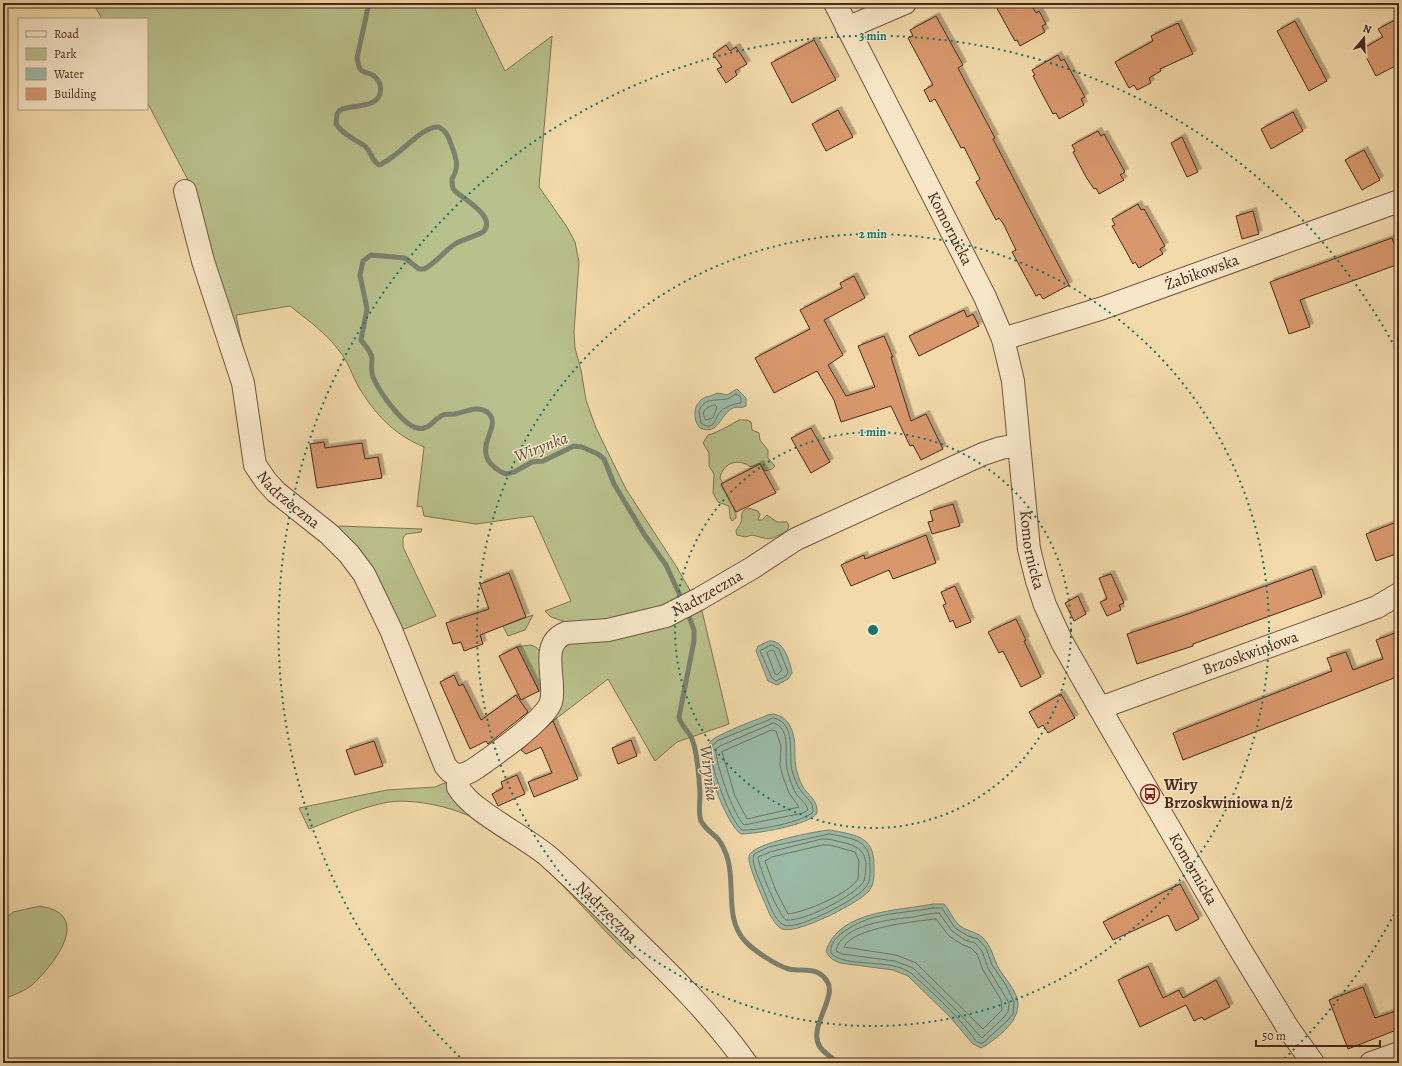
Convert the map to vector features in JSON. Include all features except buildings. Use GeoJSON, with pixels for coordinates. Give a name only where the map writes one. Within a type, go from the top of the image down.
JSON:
{"type":"FeatureCollection","features":[{"type":"Feature","properties":{"kind":"street","name":"Komornicka"},"geometry":{"type":"LineString","coordinates":[[835,3],[985,297],[1003,339],[1013,381],[1027,536],[1037,581],[1059,636],[1238,946],[1288,1028],[1313,1063]]}},
{"type":"Feature","properties":{"kind":"street"},"geometry":{"type":"LineString","coordinates":[[847,28],[905,3]]}},
{"type":"Feature","properties":{"kind":"street","name":"Nadrzeczna"},"geometry":{"type":"LineString","coordinates":[[185,191],[202,261],[243,383],[255,465],[266,482],[276,492],[329,534],[349,554],[364,574],[392,630],[446,765],[453,774],[458,776],[470,772],[489,759],[545,714],[551,702],[553,689],[550,651],[552,644],[559,636],[566,633],[624,627],[654,620],[684,607],[752,568],[796,539],[984,454],[1001,448],[1019,445]]}},
{"type":"Feature","properties":{"kind":"street","name":"Żabikowska"},"geometry":{"type":"LineString","coordinates":[[1003,339],[1103,308],[1399,201]]}},
{"type":"Feature","properties":{"kind":"street","name":"Brzoskwiniowa"},"geometry":{"type":"LineString","coordinates":[[1100,708],[1377,607],[1399,594]]}},
{"type":"Feature","properties":{"kind":"street","name":"Nadrzeczna"},"geometry":{"type":"LineString","coordinates":[[458,776],[458,787],[466,797],[484,812],[535,846],[562,869],[689,993],[721,1029],[746,1063]]}},
{"type":"Feature","properties":{"kind":"street"},"geometry":{"type":"LineString","coordinates":[[1371,1063],[1399,1053]]}},
{"type":"Feature","properties":{"kind":"green space"},"geometry":{"type":"Polygon","coordinates":[[[93,3],[472,3],[505,71],[552,36],[539,187],[567,227],[575,242],[579,262],[574,332],[575,348],[581,370],[586,400],[596,428],[626,489],[676,566],[702,611],[729,724],[677,742],[655,761],[608,679],[553,721],[533,731],[571,624],[551,617],[545,611],[571,601],[533,516],[476,524],[424,516],[422,506],[417,507],[424,447],[403,436],[378,414],[364,396],[347,363],[337,348],[318,329],[290,306],[236,315],[250,384],[188,180],[148,104],[148,18],[101,18],[93,3]]]}},
{"type":"Feature","properties":{"kind":"green space"},"geometry":{"type":"Polygon","coordinates":[[[739,420],[747,420],[751,422],[752,430],[759,433],[760,440],[768,450],[768,458],[775,466],[772,469],[765,471],[760,463],[751,467],[737,462],[724,468],[720,478],[723,483],[721,485],[736,513],[736,518],[732,521],[729,506],[718,502],[713,493],[714,474],[709,466],[709,453],[703,443],[708,435],[739,420]]]}},
{"type":"Feature","properties":{"kind":"green space"},"geometry":{"type":"Polygon","coordinates":[[[748,508],[758,511],[760,515],[758,520],[762,520],[767,515],[777,522],[787,522],[789,526],[787,531],[770,539],[752,535],[745,537],[737,535],[736,531],[741,522],[742,512],[748,508]]]}},
{"type":"Feature","properties":{"kind":"green space"},"geometry":{"type":"Polygon","coordinates":[[[339,526],[422,529],[421,532],[406,534],[403,538],[403,547],[436,616],[397,632],[336,528],[339,526]]]}},
{"type":"Feature","properties":{"kind":"green space"},"geometry":{"type":"Polygon","coordinates":[[[533,615],[525,630],[508,636],[503,626],[533,615]]]}},
{"type":"Feature","properties":{"kind":"green space"},"geometry":{"type":"Polygon","coordinates":[[[530,645],[536,647],[542,657],[542,692],[539,691],[516,647],[530,645]]]}},
{"type":"Feature","properties":{"kind":"green space"},"geometry":{"type":"Polygon","coordinates":[[[447,782],[523,844],[636,956],[633,959],[544,867],[520,847],[494,829],[466,814],[435,805],[395,801],[358,810],[309,829],[299,808],[387,790],[435,787],[447,782]]]}},
{"type":"Feature","properties":{"kind":"green space"},"geometry":{"type":"Polygon","coordinates":[[[40,906],[57,911],[64,918],[67,926],[63,945],[58,955],[44,973],[31,986],[3,1000],[3,920],[13,912],[40,906]]]}},
{"type":"Feature","properties":{"kind":"water"},"geometry":{"type":"Polygon","coordinates":[[[737,389],[746,398],[746,406],[735,407],[725,415],[715,427],[711,429],[706,430],[700,428],[697,424],[695,416],[698,403],[706,397],[718,393],[727,395],[737,389]]]}},
{"type":"Feature","properties":{"kind":"water"},"geometry":{"type":"Polygon","coordinates":[[[769,641],[774,641],[782,647],[788,657],[792,673],[788,679],[777,685],[768,681],[756,651],[758,646],[769,641]]]}},
{"type":"Feature","properties":{"kind":"water"},"geometry":{"type":"Polygon","coordinates":[[[774,714],[781,716],[789,724],[795,743],[797,772],[804,788],[815,803],[817,813],[812,817],[794,825],[769,831],[741,834],[729,818],[716,790],[708,761],[708,749],[710,742],[720,735],[737,727],[774,714]]]}},
{"type":"Feature","properties":{"kind":"water"},"geometry":{"type":"Polygon","coordinates":[[[830,830],[854,835],[866,842],[873,855],[874,878],[871,888],[853,903],[827,917],[789,930],[782,929],[776,924],[769,913],[753,875],[749,856],[753,851],[773,842],[799,835],[830,830]]]}},
{"type":"Feature","properties":{"kind":"water"},"geometry":{"type":"Polygon","coordinates":[[[933,904],[944,904],[958,924],[982,937],[990,948],[999,969],[1016,995],[1018,1003],[1017,1011],[1010,1025],[991,1042],[981,1048],[973,1044],[950,1017],[908,976],[893,970],[840,963],[828,955],[826,951],[833,937],[843,927],[856,920],[887,911],[933,904]]]}},
{"type":"Feature","properties":{"kind":"waterway","name":"Wirynka"},"geometry":{"type":"LineString","coordinates":[[369,3],[357,58],[360,69],[374,76],[379,82],[381,90],[379,97],[369,104],[340,110],[337,114],[336,124],[346,134],[366,147],[374,161],[379,165],[394,156],[425,131],[439,127],[446,132],[456,158],[457,166],[452,179],[453,189],[477,208],[486,220],[486,226],[483,232],[455,244],[424,269],[419,269],[405,258],[371,255],[363,261],[360,275],[367,309],[361,340],[371,355],[372,374],[377,385],[392,408],[411,426],[417,428],[425,428],[443,415],[476,409],[487,412],[491,417],[492,423],[487,442],[487,457],[491,464],[506,474],[514,472],[532,462],[543,461],[574,446],[582,447],[598,454],[604,459],[614,484],[644,534],[666,565],[683,602]]}},
{"type":"Feature","properties":{"kind":"waterway","name":"Wirynka"},"geometry":{"type":"LineString","coordinates":[[687,611],[694,630],[694,641],[679,717],[681,723],[691,737],[697,757],[700,794],[699,811],[701,821],[719,841],[725,850],[728,860],[735,923],[739,933],[745,941],[778,965],[794,970],[814,971],[823,976],[827,981],[829,995],[819,1022],[817,1039],[820,1047],[838,1063]]}},
{"type":"Feature","properties":{"kind":"place","name":"Wiry Brzoskwiniowa n/ż"},"geometry":{"type":"Point","coordinates":[1150,794]}}]}
